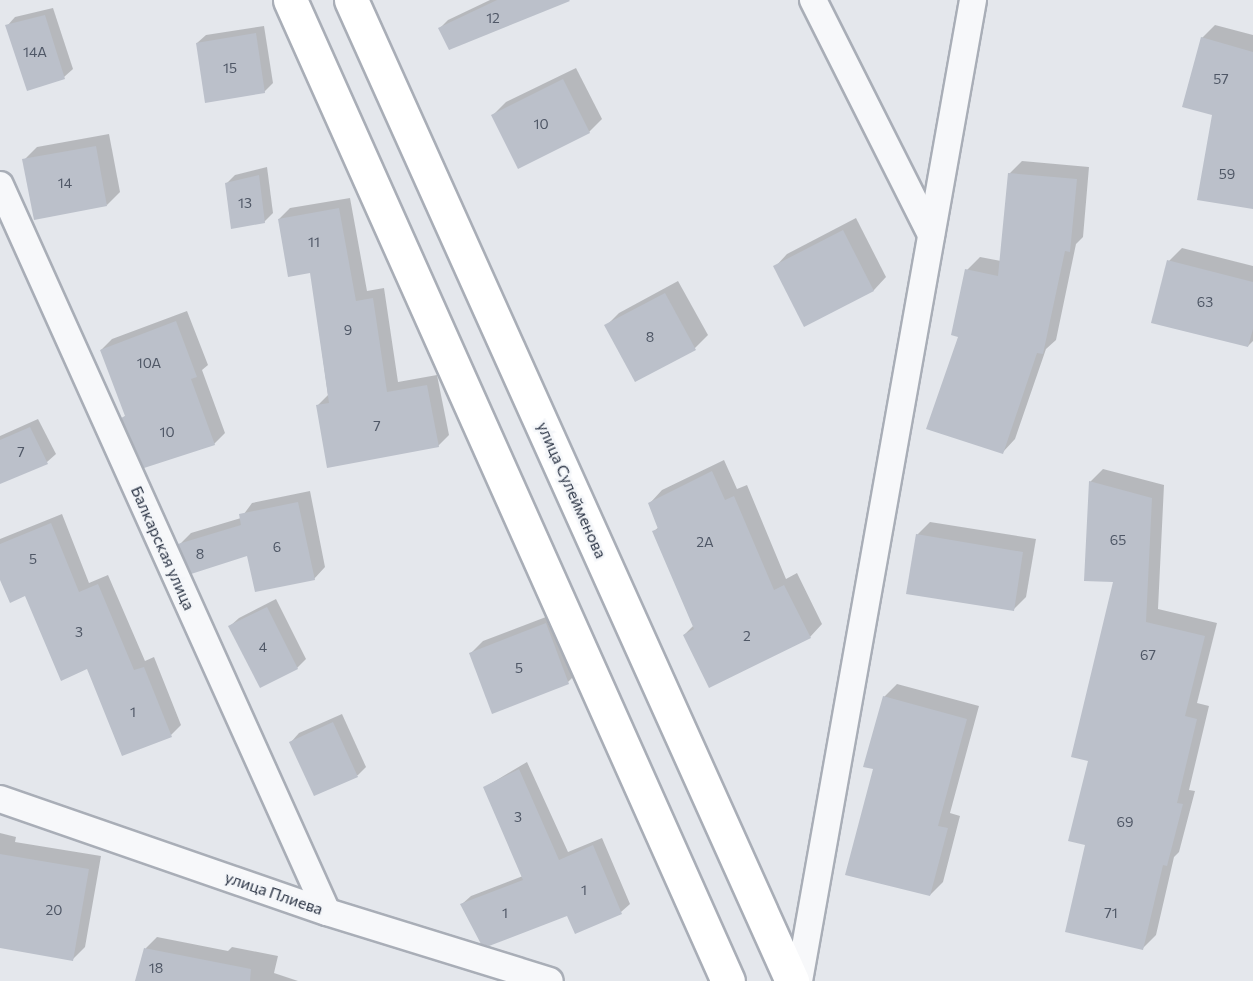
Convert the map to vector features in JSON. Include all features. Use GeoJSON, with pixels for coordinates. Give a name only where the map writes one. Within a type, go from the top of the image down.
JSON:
{"type":"FeatureCollection","features":[{"type":"Feature","properties":{"kind":"main road"},"geometry":{"type":"LineString","coordinates":[[290,0],[728,981]]}},
{"type":"Feature","properties":{"kind":"main road","name":"улица Сулейменова"},"geometry":{"type":"LineString","coordinates":[[351,0],[792,981]]}},
{"type":"Feature","properties":{"kind":"street"},"geometry":{"type":"LineString","coordinates":[[813,0],[931,235]]}},
{"type":"Feature","properties":{"kind":"street"},"geometry":{"type":"LineString","coordinates":[[799,981],[973,0]]}},
{"type":"Feature","properties":{"kind":"street","name":"Балкарская улица"},"geometry":{"type":"LineString","coordinates":[[0,185],[327,912]]}},
{"type":"Feature","properties":{"kind":"street","name":"улица Плиева"},"geometry":{"type":"LineString","coordinates":[[0,799],[327,912],[550,981]]}},
{"type":"Feature","properties":{"kind":"building"},"geometry":{"type":"Polygon","coordinates":[[[497,0],[570,1],[449,50],[438,28],[497,0]]]}},
{"type":"Feature","properties":{"kind":"building"},"geometry":{"type":"Polygon","coordinates":[[[45,15],[65,79],[27,91],[5,25],[45,15]]]}},
{"type":"Feature","properties":{"kind":"building"},"geometry":{"type":"Polygon","coordinates":[[[256,33],[265,93],[205,103],[196,43],[256,33]]]}},
{"type":"Feature","properties":{"kind":"building"},"geometry":{"type":"Polygon","coordinates":[[[1201,37],[1253,52],[1253,209],[1197,200],[1212,115],[1182,107],[1201,37]]]}},
{"type":"Feature","properties":{"kind":"building"},"geometry":{"type":"Polygon","coordinates":[[[563,79],[590,133],[518,169],[491,115],[563,79]]]}},
{"type":"Feature","properties":{"kind":"building"},"geometry":{"type":"Polygon","coordinates":[[[96,146],[107,206],[34,220],[22,159],[96,146]]]}},
{"type":"Feature","properties":{"kind":"building"},"geometry":{"type":"Polygon","coordinates":[[[1008,173],[1077,179],[1070,252],[1065,251],[1043,354],[1037,353],[1003,454],[926,429],[958,337],[951,335],[965,269],[998,276],[1008,173]]]}},
{"type":"Feature","properties":{"kind":"building"},"geometry":{"type":"Polygon","coordinates":[[[259,175],[265,223],[231,229],[225,183],[259,175]]]}},
{"type":"Feature","properties":{"kind":"building"},"geometry":{"type":"Polygon","coordinates":[[[339,208],[356,301],[373,298],[387,392],[427,385],[439,447],[327,468],[316,405],[329,403],[310,273],[288,277],[278,219],[339,208]]]}},
{"type":"Feature","properties":{"kind":"building"},"geometry":{"type":"Polygon","coordinates":[[[843,230],[874,291],[804,327],[773,266],[843,230]]]}},
{"type":"Feature","properties":{"kind":"building"},"geometry":{"type":"Polygon","coordinates":[[[1167,260],[1253,282],[1253,329],[1248,347],[1151,323],[1167,260]]]}},
{"type":"Feature","properties":{"kind":"building"},"geometry":{"type":"Polygon","coordinates":[[[665,293],[696,350],[635,382],[604,325],[665,293]]]}},
{"type":"Feature","properties":{"kind":"building"},"geometry":{"type":"Polygon","coordinates":[[[176,321],[197,377],[191,379],[215,445],[144,468],[121,418],[125,416],[100,350],[176,321]]]}},
{"type":"Feature","properties":{"kind":"building"},"geometry":{"type":"Polygon","coordinates":[[[30,427],[48,464],[0,484],[0,440],[30,427]]]}},
{"type":"Feature","properties":{"kind":"building"},"geometry":{"type":"Polygon","coordinates":[[[712,471],[725,500],[734,496],[774,590],[784,585],[811,638],[709,688],[683,635],[694,629],[652,531],[658,529],[648,503],[712,471]]]}},
{"type":"Feature","properties":{"kind":"building"},"geometry":{"type":"Polygon","coordinates":[[[1089,481],[1152,498],[1146,622],[1205,636],[1185,716],[1197,719],[1177,803],[1183,804],[1167,866],[1163,865],[1143,950],[1065,932],[1085,845],[1068,841],[1088,761],[1071,757],[1113,582],[1084,581],[1089,481]]]}},
{"type":"Feature","properties":{"kind":"building"},"geometry":{"type":"Polygon","coordinates":[[[298,502],[315,580],[255,592],[247,556],[191,574],[178,544],[241,525],[239,514],[298,502]]]}},
{"type":"Feature","properties":{"kind":"building"},"geometry":{"type":"Polygon","coordinates":[[[51,523],[79,592],[98,584],[134,670],[144,667],[172,737],[122,756],[87,669],[61,681],[25,596],[10,603],[0,580],[0,544],[51,523]]]}},
{"type":"Feature","properties":{"kind":"building"},"geometry":{"type":"Polygon","coordinates":[[[916,534],[1023,552],[1014,611],[906,594],[916,534]]]}},
{"type":"Feature","properties":{"kind":"building"},"geometry":{"type":"Polygon","coordinates":[[[267,607],[298,669],[260,688],[228,626],[267,607]]]}},
{"type":"Feature","properties":{"kind":"building"},"geometry":{"type":"Polygon","coordinates":[[[546,623],[569,684],[492,714],[469,653],[546,623]]]}},
{"type":"Feature","properties":{"kind":"building"},"geometry":{"type":"Polygon","coordinates":[[[883,696],[967,719],[938,826],[948,828],[930,896],[845,875],[873,769],[863,767],[883,696]]]}},
{"type":"Feature","properties":{"kind":"building"},"geometry":{"type":"Polygon","coordinates":[[[333,722],[358,777],[314,796],[289,742],[333,722]]]}},
{"type":"Feature","properties":{"kind":"building"},"geometry":{"type":"Polygon","coordinates":[[[519,769],[559,860],[593,845],[622,914],[575,934],[567,916],[489,946],[481,944],[460,904],[523,880],[483,787],[519,769]]]}},
{"type":"Feature","properties":{"kind":"building"},"geometry":{"type":"Polygon","coordinates":[[[0,854],[89,869],[73,961],[0,948],[0,854]]]}},
{"type":"Feature","properties":{"kind":"building"},"geometry":{"type":"Polygon","coordinates":[[[144,948],[251,969],[250,981],[135,981],[144,948]]]}}]}
